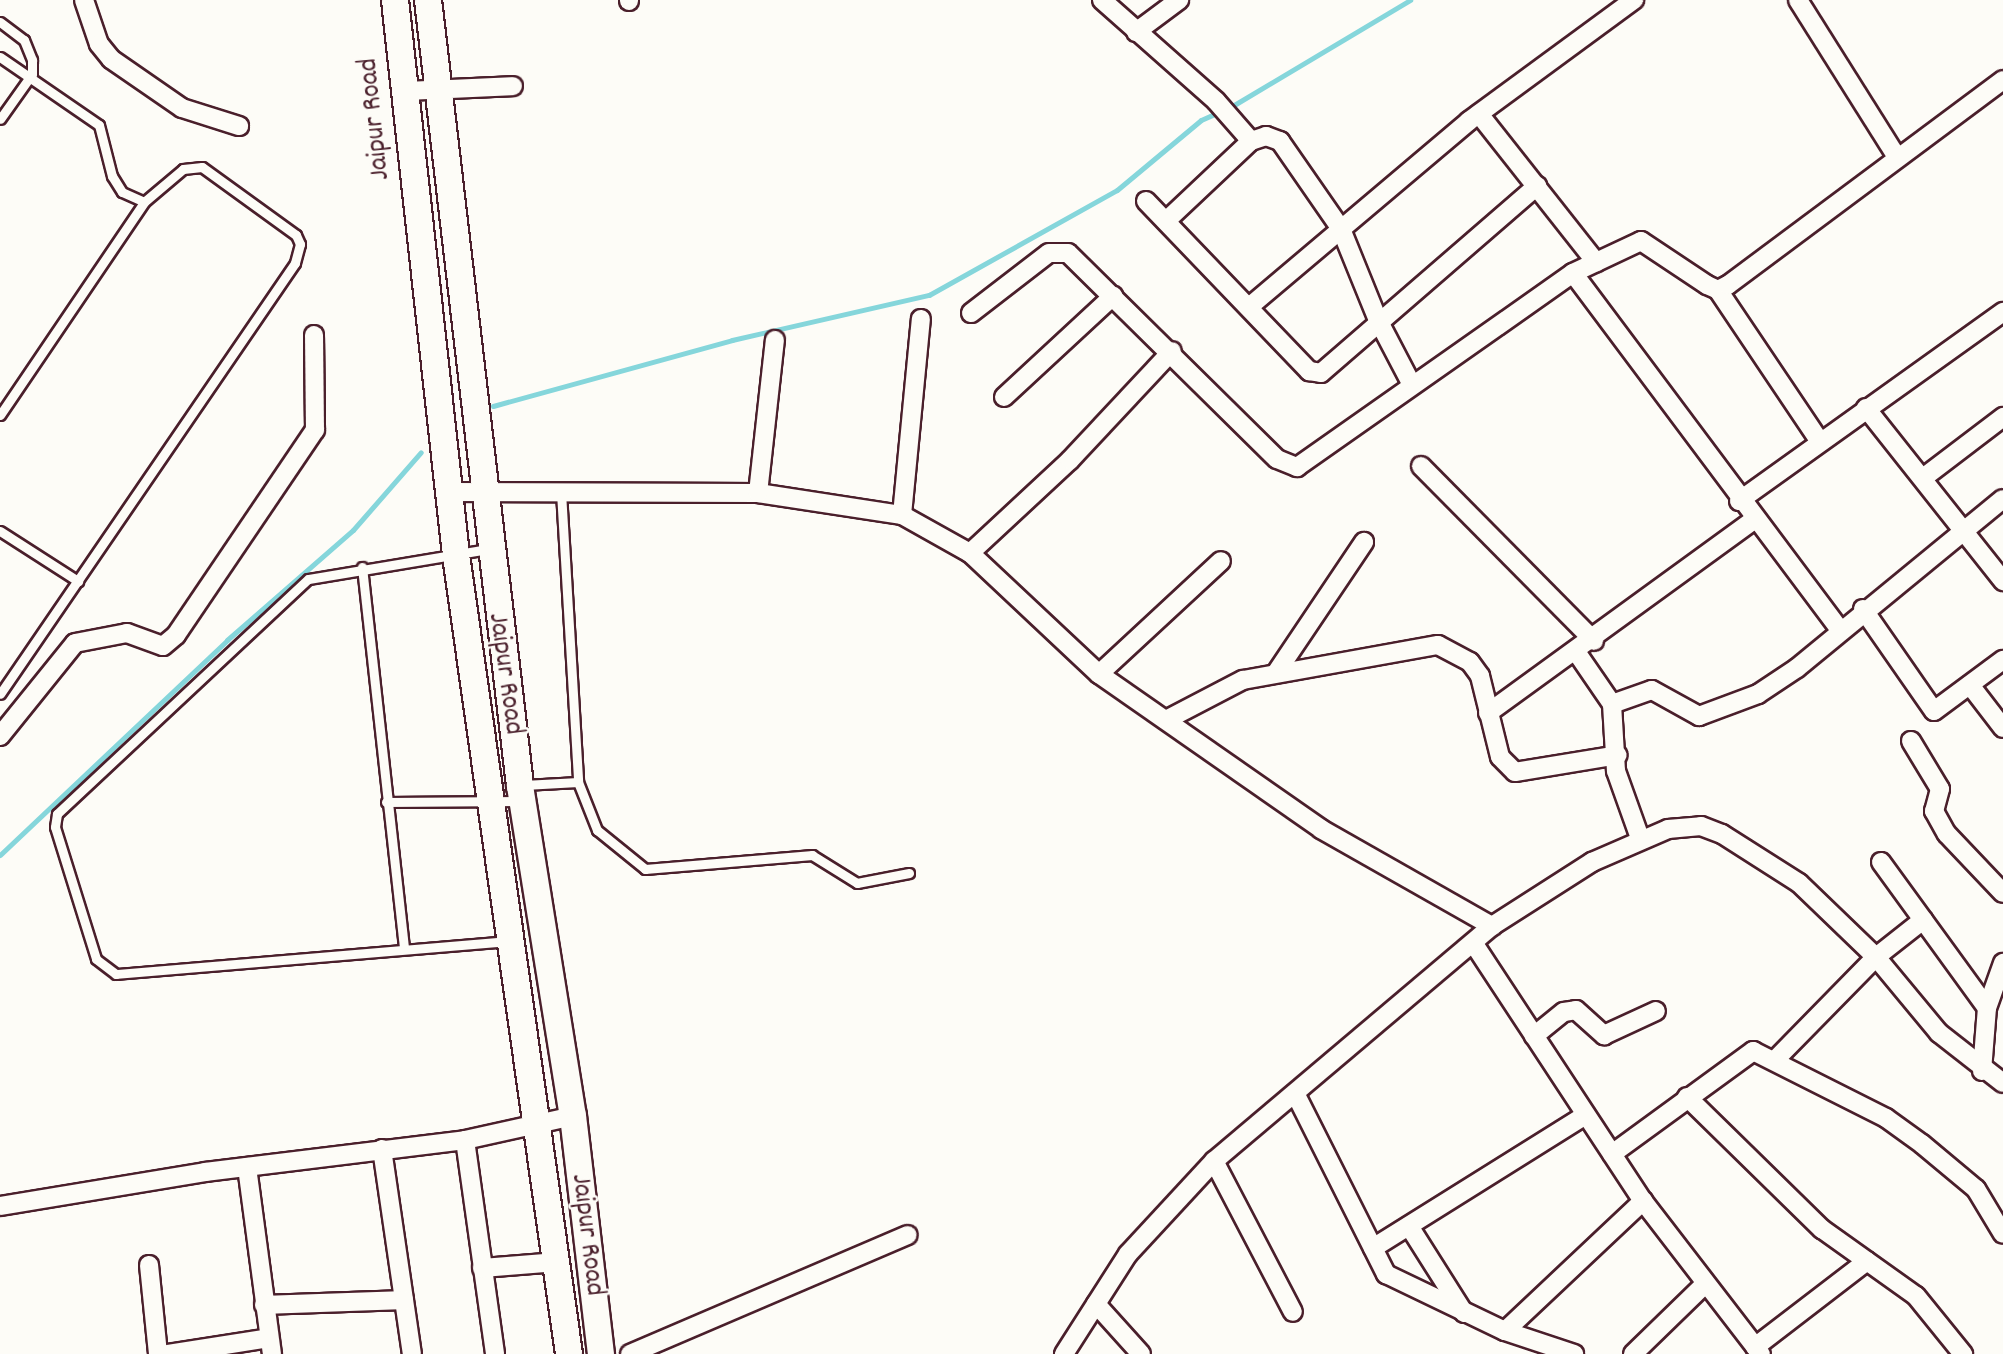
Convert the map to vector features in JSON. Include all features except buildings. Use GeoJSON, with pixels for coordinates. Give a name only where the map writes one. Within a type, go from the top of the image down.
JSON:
{"type":"FeatureCollection","features":[{"type":"Feature","properties":{"kind":"main road","name":"Jaipur Road"},"geometry":{"type":"LineString","coordinates":[[395,0],[456,555],[508,942],[540,1124],[569,1354]]}},
{"type":"Feature","properties":{"kind":"main road","name":"Jaipur Road"},"geometry":{"type":"LineString","coordinates":[[428,0],[521,793],[573,1116],[601,1354]]}},
{"type":"Feature","properties":{"kind":"street"},"geometry":{"type":"LineString","coordinates":[[84,0],[99,44],[111,59],[182,107],[239,126]]}},
{"type":"Feature","properties":{"kind":"street"},"geometry":{"type":"LineString","coordinates":[[1102,0],[1216,101],[1251,141]]}},
{"type":"Feature","properties":{"kind":"street"},"geometry":{"type":"LineString","coordinates":[[1136,32],[1179,0]]}},
{"type":"Feature","properties":{"kind":"street"},"geometry":{"type":"LineString","coordinates":[[1249,307],[1479,114],[1634,0]]}},
{"type":"Feature","properties":{"kind":"street"},"geometry":{"type":"LineString","coordinates":[[1798,0],[1897,157]]}},
{"type":"Feature","properties":{"kind":"street"},"geometry":{"type":"LineString","coordinates":[[1718,290],[2003,80]]}},
{"type":"Feature","properties":{"kind":"street"},"geometry":{"type":"LineString","coordinates":[[404,91],[513,86]]}},
{"type":"Feature","properties":{"kind":"street"},"geometry":{"type":"LineString","coordinates":[[1479,114],[1597,262]]}},
{"type":"Feature","properties":{"kind":"street"},"geometry":{"type":"LineString","coordinates":[[1166,221],[1251,141],[1266,136],[1280,141],[1341,229],[1378,320],[1412,385]]}},
{"type":"Feature","properties":{"kind":"street"},"geometry":{"type":"LineString","coordinates":[[1146,201],[1309,371],[1321,373],[1378,320],[1537,186]]}},
{"type":"Feature","properties":{"kind":"street"},"geometry":{"type":"LineString","coordinates":[[971,313],[1057,250],[1068,253],[1172,351],[1277,459],[1297,467],[1321,456],[1412,385],[1573,273],[1640,241],[1718,290],[1820,442]]}},
{"type":"Feature","properties":{"kind":"street"},"geometry":{"type":"LineString","coordinates":[[1573,273],[1739,501],[1840,630]]}},
{"type":"Feature","properties":{"kind":"street"},"geometry":{"type":"LineString","coordinates":[[1004,397],[1113,296]]}},
{"type":"Feature","properties":{"kind":"street"},"geometry":{"type":"LineString","coordinates":[[1739,501],[2003,312]]}},
{"type":"Feature","properties":{"kind":"street"},"geometry":{"type":"LineString","coordinates":[[902,515],[921,318]]}},
{"type":"Feature","properties":{"kind":"street"},"geometry":{"type":"LineString","coordinates":[[0,736],[75,643],[127,633],[163,646],[176,635],[315,430],[314,335]]}},
{"type":"Feature","properties":{"kind":"street"},"geometry":{"type":"LineString","coordinates":[[758,494],[775,340]]}},
{"type":"Feature","properties":{"kind":"street"},"geometry":{"type":"LineString","coordinates":[[970,553],[1070,460],[1172,351]]}},
{"type":"Feature","properties":{"kind":"street"},"geometry":{"type":"LineString","coordinates":[[1866,408],[1964,527],[2003,580]]}},
{"type":"Feature","properties":{"kind":"street"},"geometry":{"type":"LineString","coordinates":[[1923,478],[2003,417]]}},
{"type":"Feature","properties":{"kind":"street"},"geometry":{"type":"LineString","coordinates":[[1420,466],[1594,640]]}},
{"type":"Feature","properties":{"kind":"street"},"geometry":{"type":"LineString","coordinates":[[451,492],[758,494],[902,515],[970,553],[1111,664],[1166,720],[1321,829],[1492,926]]}},
{"type":"Feature","properties":{"kind":"street"},"geometry":{"type":"LineString","coordinates":[[1612,704],[1652,690],[1691,716],[1709,715],[1768,688],[1964,527],[2003,499]]}},
{"type":"Feature","properties":{"kind":"street"},"geometry":{"type":"LineString","coordinates":[[1488,713],[1577,653],[1754,520]]}},
{"type":"Feature","properties":{"kind":"street"},"geometry":{"type":"LineString","coordinates":[[1276,673],[1364,542]]}},
{"type":"Feature","properties":{"kind":"street"},"geometry":{"type":"LineString","coordinates":[[1111,664],[1221,561]]}},
{"type":"Feature","properties":{"kind":"street"},"geometry":{"type":"LineString","coordinates":[[1863,609],[1934,711],[2003,660]]}},
{"type":"Feature","properties":{"kind":"street"},"geometry":{"type":"LineString","coordinates":[[1166,720],[1243,680],[1438,645],[1475,669],[1500,757],[1515,772],[1618,755]]}},
{"type":"Feature","properties":{"kind":"street"},"geometry":{"type":"LineString","coordinates":[[1577,653],[1612,704],[1618,755],[1616,771],[1640,838]]}},
{"type":"Feature","properties":{"kind":"street"},"geometry":{"type":"LineString","coordinates":[[1970,685],[2003,728]]}},
{"type":"Feature","properties":{"kind":"street"},"geometry":{"type":"LineString","coordinates":[[1911,741],[1940,789],[1934,811],[1947,834],[2003,894]]}},
{"type":"Feature","properties":{"kind":"street"},"geometry":{"type":"LineString","coordinates":[[1064,1354],[1129,1254],[1214,1161],[1474,944],[1492,926],[1640,838],[1701,826],[1722,834],[1799,883],[1875,957],[1939,1033],[1982,1071],[2003,1083]]}},
{"type":"Feature","properties":{"kind":"street"},"geometry":{"type":"LineString","coordinates":[[1881,862],[1987,1008]]}},
{"type":"Feature","properties":{"kind":"street"},"geometry":{"type":"LineString","coordinates":[[1776,1059],[1875,957],[1923,920]]}},
{"type":"Feature","properties":{"kind":"street"},"geometry":{"type":"LineString","coordinates":[[1474,944],[1643,1201],[1704,1285],[1758,1350],[1867,1261]]}},
{"type":"Feature","properties":{"kind":"street"},"geometry":{"type":"LineString","coordinates":[[1982,1071],[1987,1008],[2003,963]]}},
{"type":"Feature","properties":{"kind":"street"},"geometry":{"type":"LineString","coordinates":[[1534,1036],[1564,1012],[1576,1010],[1604,1035],[1656,1011]]}},
{"type":"Feature","properties":{"kind":"street"},"geometry":{"type":"LineString","coordinates":[[1612,1154],[1687,1097],[1754,1051],[1776,1059],[1886,1118],[1922,1144],[1976,1189],[2003,1234]]}},
{"type":"Feature","properties":{"kind":"street"},"geometry":{"type":"LineString","coordinates":[[1295,1093],[1386,1274],[1399,1284],[1505,1331],[1574,1354]]}},
{"type":"Feature","properties":{"kind":"street"},"geometry":{"type":"LineString","coordinates":[[1687,1097],[1822,1229],[1916,1296],[1963,1354]]}},
{"type":"Feature","properties":{"kind":"street"},"geometry":{"type":"LineString","coordinates":[[1373,1248],[1586,1115]]}},
{"type":"Feature","properties":{"kind":"street"},"geometry":{"type":"LineString","coordinates":[[0,1206],[247,1167],[465,1140],[573,1116]]}},
{"type":"Feature","properties":{"kind":"street"},"geometry":{"type":"LineString","coordinates":[[465,1140],[495,1354]]}},
{"type":"Feature","properties":{"kind":"street"},"geometry":{"type":"LineString","coordinates":[[382,1149],[412,1354]]}},
{"type":"Feature","properties":{"kind":"street"},"geometry":{"type":"LineString","coordinates":[[1214,1161],[1293,1312]]}},
{"type":"Feature","properties":{"kind":"street"},"geometry":{"type":"LineString","coordinates":[[176,1353],[270,1346],[247,1167]]}},
{"type":"Feature","properties":{"kind":"street"},"geometry":{"type":"LineString","coordinates":[[1505,1331],[1643,1201]]}},
{"type":"Feature","properties":{"kind":"street"},"geometry":{"type":"LineString","coordinates":[[1409,1226],[1464,1313]]}},
{"type":"Feature","properties":{"kind":"street"},"geometry":{"type":"LineString","coordinates":[[630,1354],[908,1235]]}},
{"type":"Feature","properties":{"kind":"street"},"geometry":{"type":"LineString","coordinates":[[482,1268],[558,1262]]}},
{"type":"Feature","properties":{"kind":"street"},"geometry":{"type":"LineString","coordinates":[[149,1265],[158,1354]]}},
{"type":"Feature","properties":{"kind":"street"},"geometry":{"type":"LineString","coordinates":[[1633,1354],[1704,1285]]}},
{"type":"Feature","properties":{"kind":"street"},"geometry":{"type":"LineString","coordinates":[[264,1306],[404,1300]]}},
{"type":"Feature","properties":{"kind":"street"},"geometry":{"type":"LineString","coordinates":[[1096,1304],[1141,1354]]}},
{"type":"Feature","properties":{"kind":"lane"},"geometry":{"type":"LineString","coordinates":[[0,22],[32,50],[32,74],[0,119]]}},
{"type":"Feature","properties":{"kind":"lane"},"geometry":{"type":"LineString","coordinates":[[0,57],[32,74],[99,125],[118,186],[144,202]]}},
{"type":"Feature","properties":{"kind":"lane"},"geometry":{"type":"LineString","coordinates":[[0,415],[144,202],[183,169],[202,167],[296,235],[300,251],[0,694]]}},
{"type":"Feature","properties":{"kind":"lane"},"geometry":{"type":"LineString","coordinates":[[561,492],[578,782],[597,830],[645,869],[813,856],[857,883],[909,873]]}},
{"type":"Feature","properties":{"kind":"lane"},"geometry":{"type":"LineString","coordinates":[[0,531],[78,581]]}},
{"type":"Feature","properties":{"kind":"lane"},"geometry":{"type":"LineString","coordinates":[[494,548],[362,567],[308,579],[57,814],[56,841],[96,959],[116,974],[508,942]]}},
{"type":"Feature","properties":{"kind":"lane"},"geometry":{"type":"LineString","coordinates":[[362,567],[404,949]]}},
{"type":"Feature","properties":{"kind":"lane"},"geometry":{"type":"LineString","coordinates":[[386,802],[489,801],[578,782]]}},
{"type":"Feature","properties":{"kind":"waterway"},"geometry":{"type":"LineString","coordinates":[[1229,108],[1410,0]]}},
{"type":"Feature","properties":{"kind":"waterway"},"geometry":{"type":"LineString","coordinates":[[493,406],[732,340],[929,295],[1117,190],[1201,120],[1219,112]]}},
{"type":"Feature","properties":{"kind":"waterway"},"geometry":{"type":"LineString","coordinates":[[0,855],[227,640],[353,530],[421,452]]}}]}
